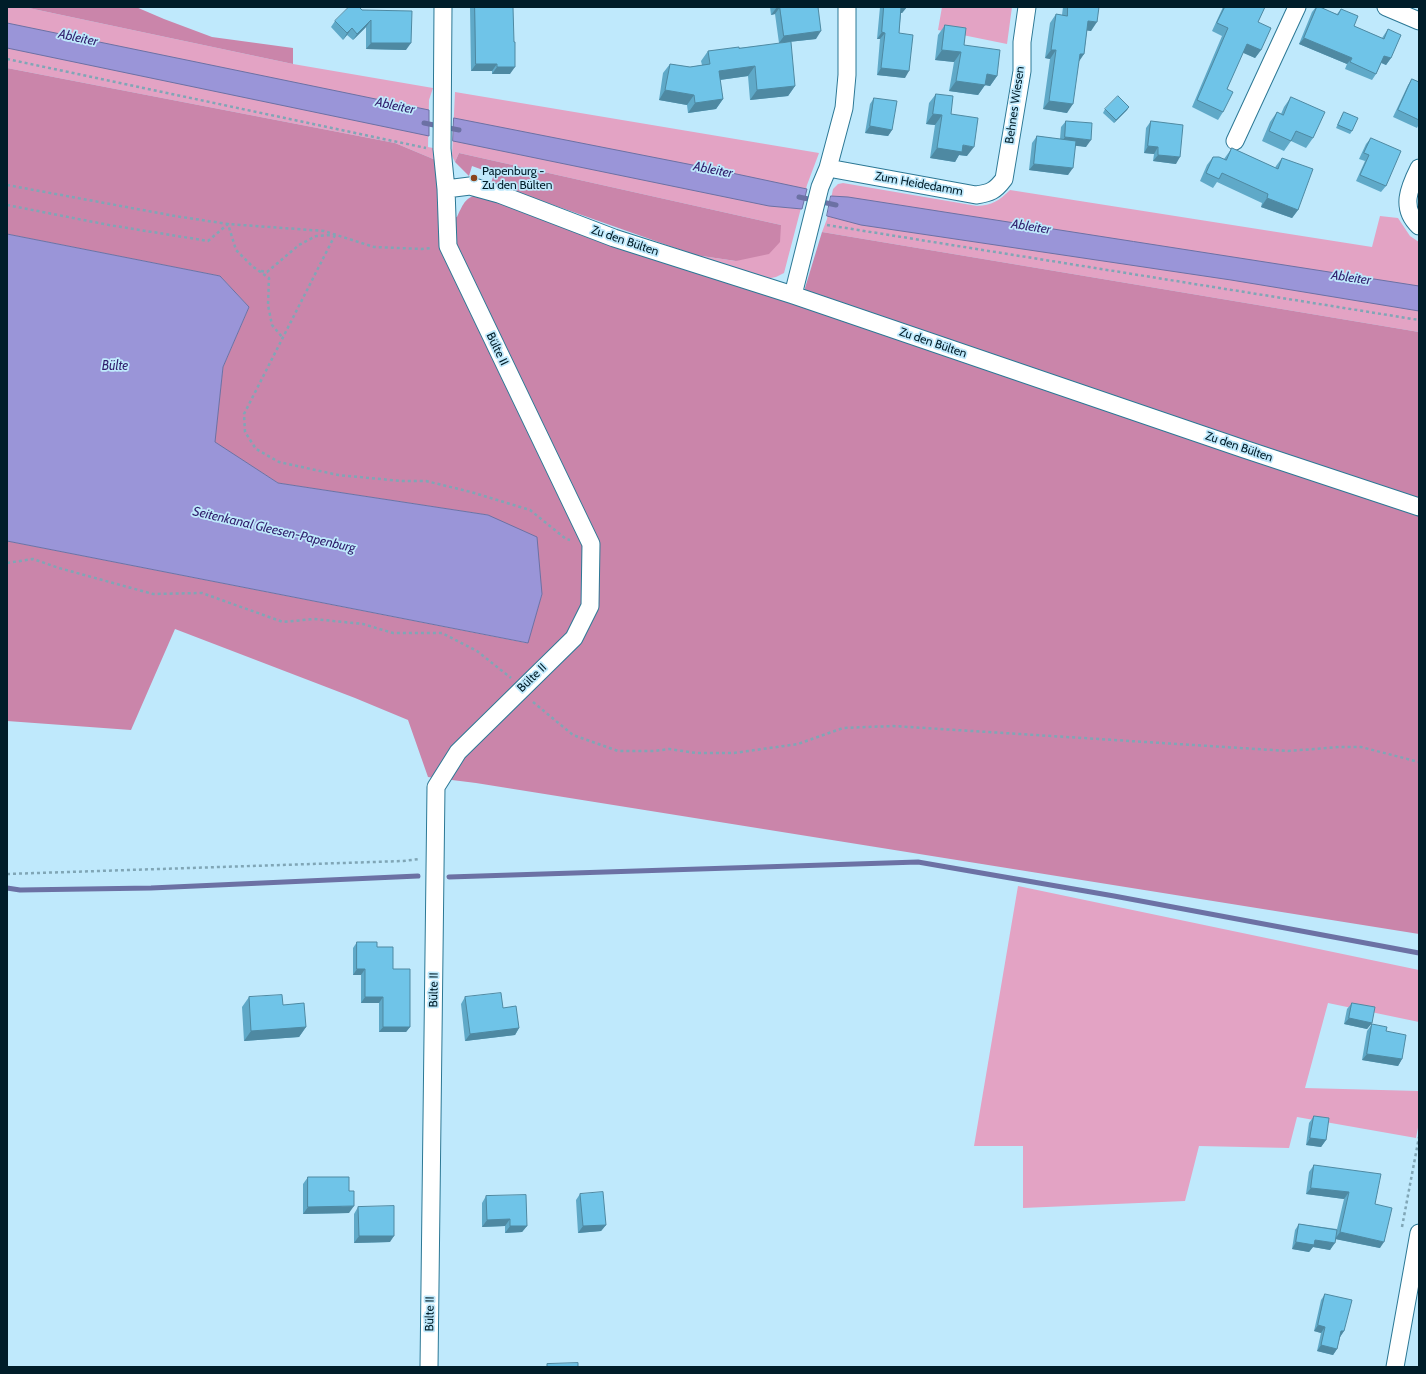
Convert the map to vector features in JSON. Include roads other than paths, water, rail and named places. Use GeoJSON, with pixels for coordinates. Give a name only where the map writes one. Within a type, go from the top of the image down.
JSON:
{"type":"FeatureCollection","features":[{"type":"Feature","properties":{"kind":"street","name":"Bülte II"},"geometry":{"type":"LineString","coordinates":[[429,1367],[436,787],[458,752],[574,638],[590,606],[591,544],[448,246],[443,155],[443,7]]}},
{"type":"Feature","properties":{"kind":"street"},"geometry":{"type":"LineString","coordinates":[[793,295],[820,187],[828,168],[844,108],[847,75],[847,7]]}},
{"type":"Feature","properties":{"kind":"street","name":"Behnes Wiesen"},"geometry":{"type":"LineString","coordinates":[[1004,179],[1022,71],[1022,42],[1027,7]]}},
{"type":"Feature","properties":{"kind":"street"},"geometry":{"type":"LineString","coordinates":[[1235,141],[1297,7]]}},
{"type":"Feature","properties":{"kind":"street"},"geometry":{"type":"LineString","coordinates":[[1386,7],[1419,21]]}},
{"type":"Feature","properties":{"kind":"street","name":"Zum Heidedamm"},"geometry":{"type":"LineString","coordinates":[[828,168],[976,195],[989,193],[998,187],[1004,179]]}},
{"type":"Feature","properties":{"kind":"street"},"geometry":{"type":"LineString","coordinates":[[1419,168],[1410,187],[1407,204],[1411,215],[1419,226]]}},
{"type":"Feature","properties":{"kind":"street","name":"Zu den Bülten"},"geometry":{"type":"LineString","coordinates":[[446,189],[470,186],[499,194],[614,238],[793,295],[1419,507]]}},
{"type":"Feature","properties":{"kind":"street"},"geometry":{"type":"LineString","coordinates":[[1395,1367],[1419,1233]]}},
{"type":"Feature","properties":{"kind":"water"},"geometry":{"type":"Polygon","coordinates":[[[7,23],[429,110],[429,136],[7,48],[7,23]]]}},
{"type":"Feature","properties":{"kind":"water"},"geometry":{"type":"Polygon","coordinates":[[[454,118],[807,189],[802,209],[769,206],[453,141],[454,118]]]}},
{"type":"Feature","properties":{"kind":"water"},"geometry":{"type":"Polygon","coordinates":[[[831,196],[848,197],[1419,286],[1419,311],[1231,280],[861,225],[827,216],[831,196]]]}},
{"type":"Feature","properties":{"kind":"water","name":"Bülte"},"geometry":{"type":"Polygon","coordinates":[[[7,234],[220,276],[249,307],[223,367],[215,442],[278,483],[488,515],[537,537],[542,594],[528,643],[7,541],[7,234]]]}},
{"type":"Feature","properties":{"kind":"waterway","name":"Ableiter"},"geometry":{"type":"LineString","coordinates":[[424,123],[459,130]]}},
{"type":"Feature","properties":{"kind":"waterway","name":"Ableiter"},"geometry":{"type":"LineString","coordinates":[[799,197],[836,205]]}},
{"type":"Feature","properties":{"kind":"waterway"},"geometry":{"type":"LineString","coordinates":[[449,877],[918,862],[1114,896],[1419,953]]}},
{"type":"Feature","properties":{"kind":"waterway"},"geometry":{"type":"LineString","coordinates":[[7,888],[20,890],[151,888],[418,876]]}},
{"type":"Feature","properties":{"kind":"place","name":"Papenburg - Zu den Bülten"},"geometry":{"type":"Point","coordinates":[474,178]}},
{"type":"Feature","properties":{"kind":"water label","name":"Seitenkanal Gleesen-Papenburg"},"geometry":{"type":"Point","coordinates":[274,530]}}]}
